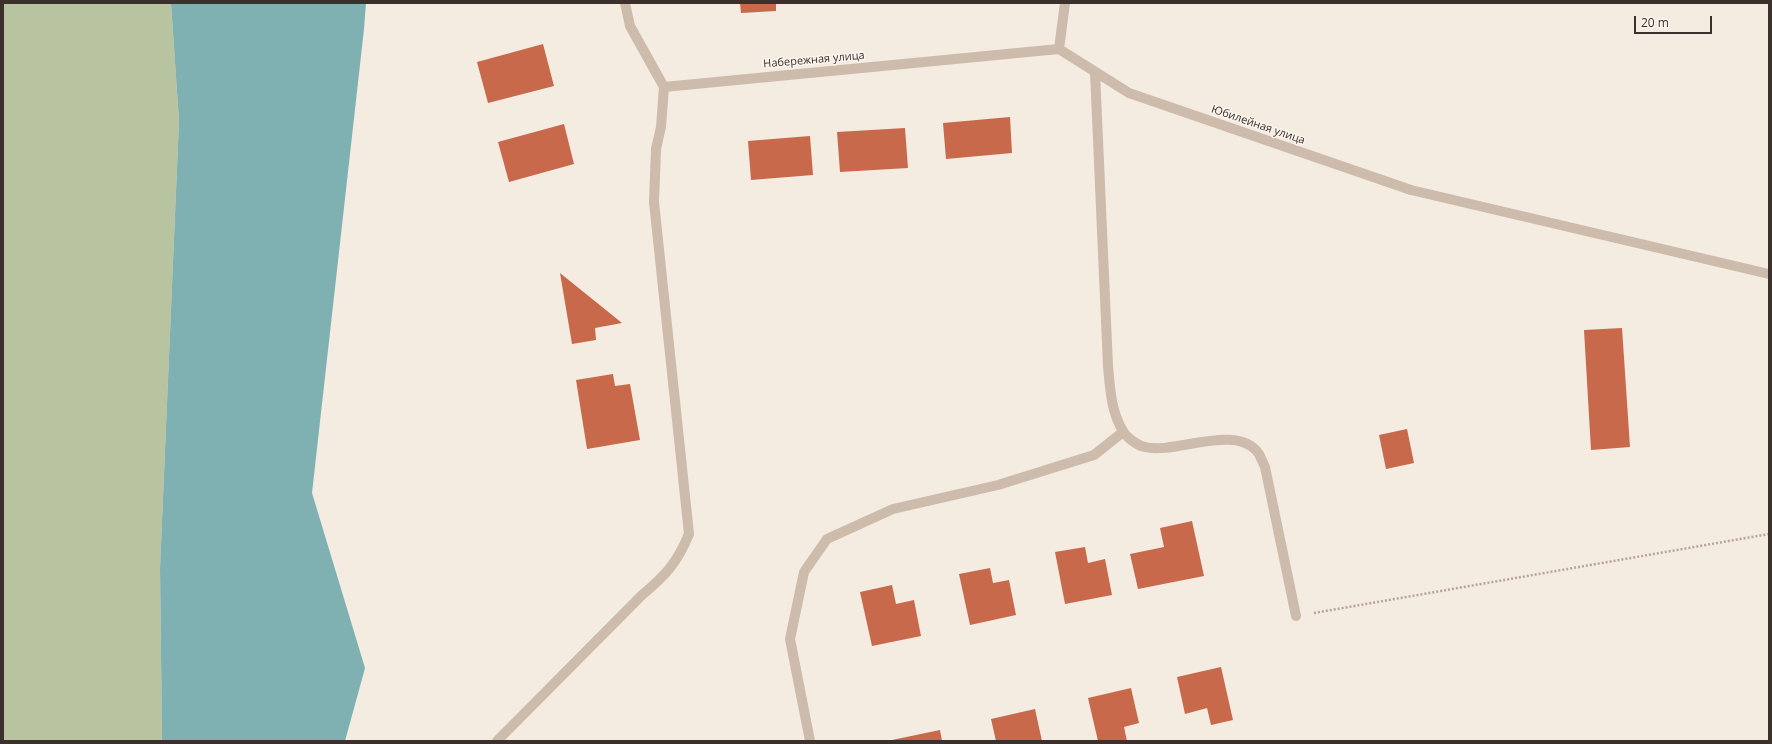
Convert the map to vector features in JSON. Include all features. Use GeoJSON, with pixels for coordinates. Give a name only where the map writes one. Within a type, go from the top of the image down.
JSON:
{"type":"FeatureCollection","features":[{"type":"Feature","properties":{"kind":"street"},"geometry":{"type":"LineString","coordinates":[[497,741],[642,595],[665,576],[681,553],[689,534],[654,202],[656,149],[661,127],[664,88],[630,26],[625,3]]}},
{"type":"Feature","properties":{"kind":"street"},"geometry":{"type":"LineString","coordinates":[[1059,49],[1065,3]]}},
{"type":"Feature","properties":{"kind":"street","name":"Набережная улица"},"geometry":{"type":"LineString","coordinates":[[664,88],[1059,49]]}},
{"type":"Feature","properties":{"kind":"street","name":"Юбилейная улица"},"geometry":{"type":"LineString","coordinates":[[1059,49],[1129,93],[1411,190],[1769,274]]}},
{"type":"Feature","properties":{"kind":"street"},"geometry":{"type":"LineString","coordinates":[[1095,72],[1108,366],[1111,396],[1116,416],[1123,432],[1144,447],[1158,448],[1223,440],[1235,440],[1248,444],[1258,453],[1265,467],[1296,616]]}},
{"type":"Feature","properties":{"kind":"street"},"geometry":{"type":"LineString","coordinates":[[810,741],[790,639],[804,572],[827,539],[894,509],[998,485],[1094,455],[1123,432]]}},
{"type":"Feature","properties":{"kind":"path"},"geometry":{"type":"LineString","coordinates":[[1296,616],[1769,534]]}},
{"type":"Feature","properties":{"kind":"green space"},"geometry":{"type":"Polygon","coordinates":[[[3,3],[171,3],[179,121],[160,568],[162,741],[3,741],[3,3]]]}},
{"type":"Feature","properties":{"kind":"water"},"geometry":{"type":"Polygon","coordinates":[[[171,3],[366,3],[312,493],[365,668],[345,741],[162,741],[160,568],[179,121],[171,3]]]}},
{"type":"Feature","properties":{"kind":"building"},"geometry":{"type":"Polygon","coordinates":[[[740,3],[776,3],[776,11],[741,13],[740,3]]]}},
{"type":"Feature","properties":{"kind":"building"},"geometry":{"type":"Polygon","coordinates":[[[543,44],[554,86],[488,103],[477,62],[543,44]]]}},
{"type":"Feature","properties":{"kind":"building"},"geometry":{"type":"Polygon","coordinates":[[[1010,117],[1012,153],[946,159],[943,123],[1010,117]]]}},
{"type":"Feature","properties":{"kind":"building"},"geometry":{"type":"Polygon","coordinates":[[[564,124],[574,164],[509,182],[498,142],[564,124]]]}},
{"type":"Feature","properties":{"kind":"building"},"geometry":{"type":"Polygon","coordinates":[[[905,128],[908,168],[840,172],[837,132],[905,128]]]}},
{"type":"Feature","properties":{"kind":"building"},"geometry":{"type":"Polygon","coordinates":[[[810,136],[813,175],[751,180],[748,141],[810,136]]]}},
{"type":"Feature","properties":{"kind":"building"},"geometry":{"type":"Polygon","coordinates":[[[560,273],[622,323],[595,328],[596,340],[572,344],[560,273]]]}},
{"type":"Feature","properties":{"kind":"building"},"geometry":{"type":"Polygon","coordinates":[[[1622,328],[1630,447],[1591,450],[1584,330],[1622,328]]]}},
{"type":"Feature","properties":{"kind":"building"},"geometry":{"type":"Polygon","coordinates":[[[613,374],[615,386],[630,384],[640,440],[587,449],[576,380],[613,374]]]}},
{"type":"Feature","properties":{"kind":"building"},"geometry":{"type":"Polygon","coordinates":[[[1407,429],[1414,463],[1386,469],[1379,435],[1407,429]]]}},
{"type":"Feature","properties":{"kind":"building"},"geometry":{"type":"Polygon","coordinates":[[[1192,521],[1204,576],[1138,589],[1130,554],[1164,547],[1160,528],[1192,521]]]}},
{"type":"Feature","properties":{"kind":"building"},"geometry":{"type":"Polygon","coordinates":[[[1085,547],[1088,563],[1105,559],[1112,595],[1065,604],[1055,552],[1085,547]]]}},
{"type":"Feature","properties":{"kind":"building"},"geometry":{"type":"Polygon","coordinates":[[[990,568],[993,583],[1009,580],[1016,615],[970,625],[959,574],[990,568]]]}},
{"type":"Feature","properties":{"kind":"building"},"geometry":{"type":"Polygon","coordinates":[[[892,585],[896,604],[914,600],[921,636],[872,646],[860,592],[892,585]]]}},
{"type":"Feature","properties":{"kind":"building"},"geometry":{"type":"Polygon","coordinates":[[[1221,667],[1233,720],[1211,725],[1207,708],[1185,714],[1177,677],[1221,667]]]}},
{"type":"Feature","properties":{"kind":"building"},"geometry":{"type":"Polygon","coordinates":[[[1131,688],[1139,723],[1124,727],[1127,741],[1098,741],[1088,698],[1131,688]]]}},
{"type":"Feature","properties":{"kind":"building"},"geometry":{"type":"Polygon","coordinates":[[[1035,709],[1042,741],[996,741],[991,719],[1035,709]]]}},
{"type":"Feature","properties":{"kind":"building"},"geometry":{"type":"Polygon","coordinates":[[[940,730],[942,741],[892,741],[892,740],[940,730]]]}}]}
